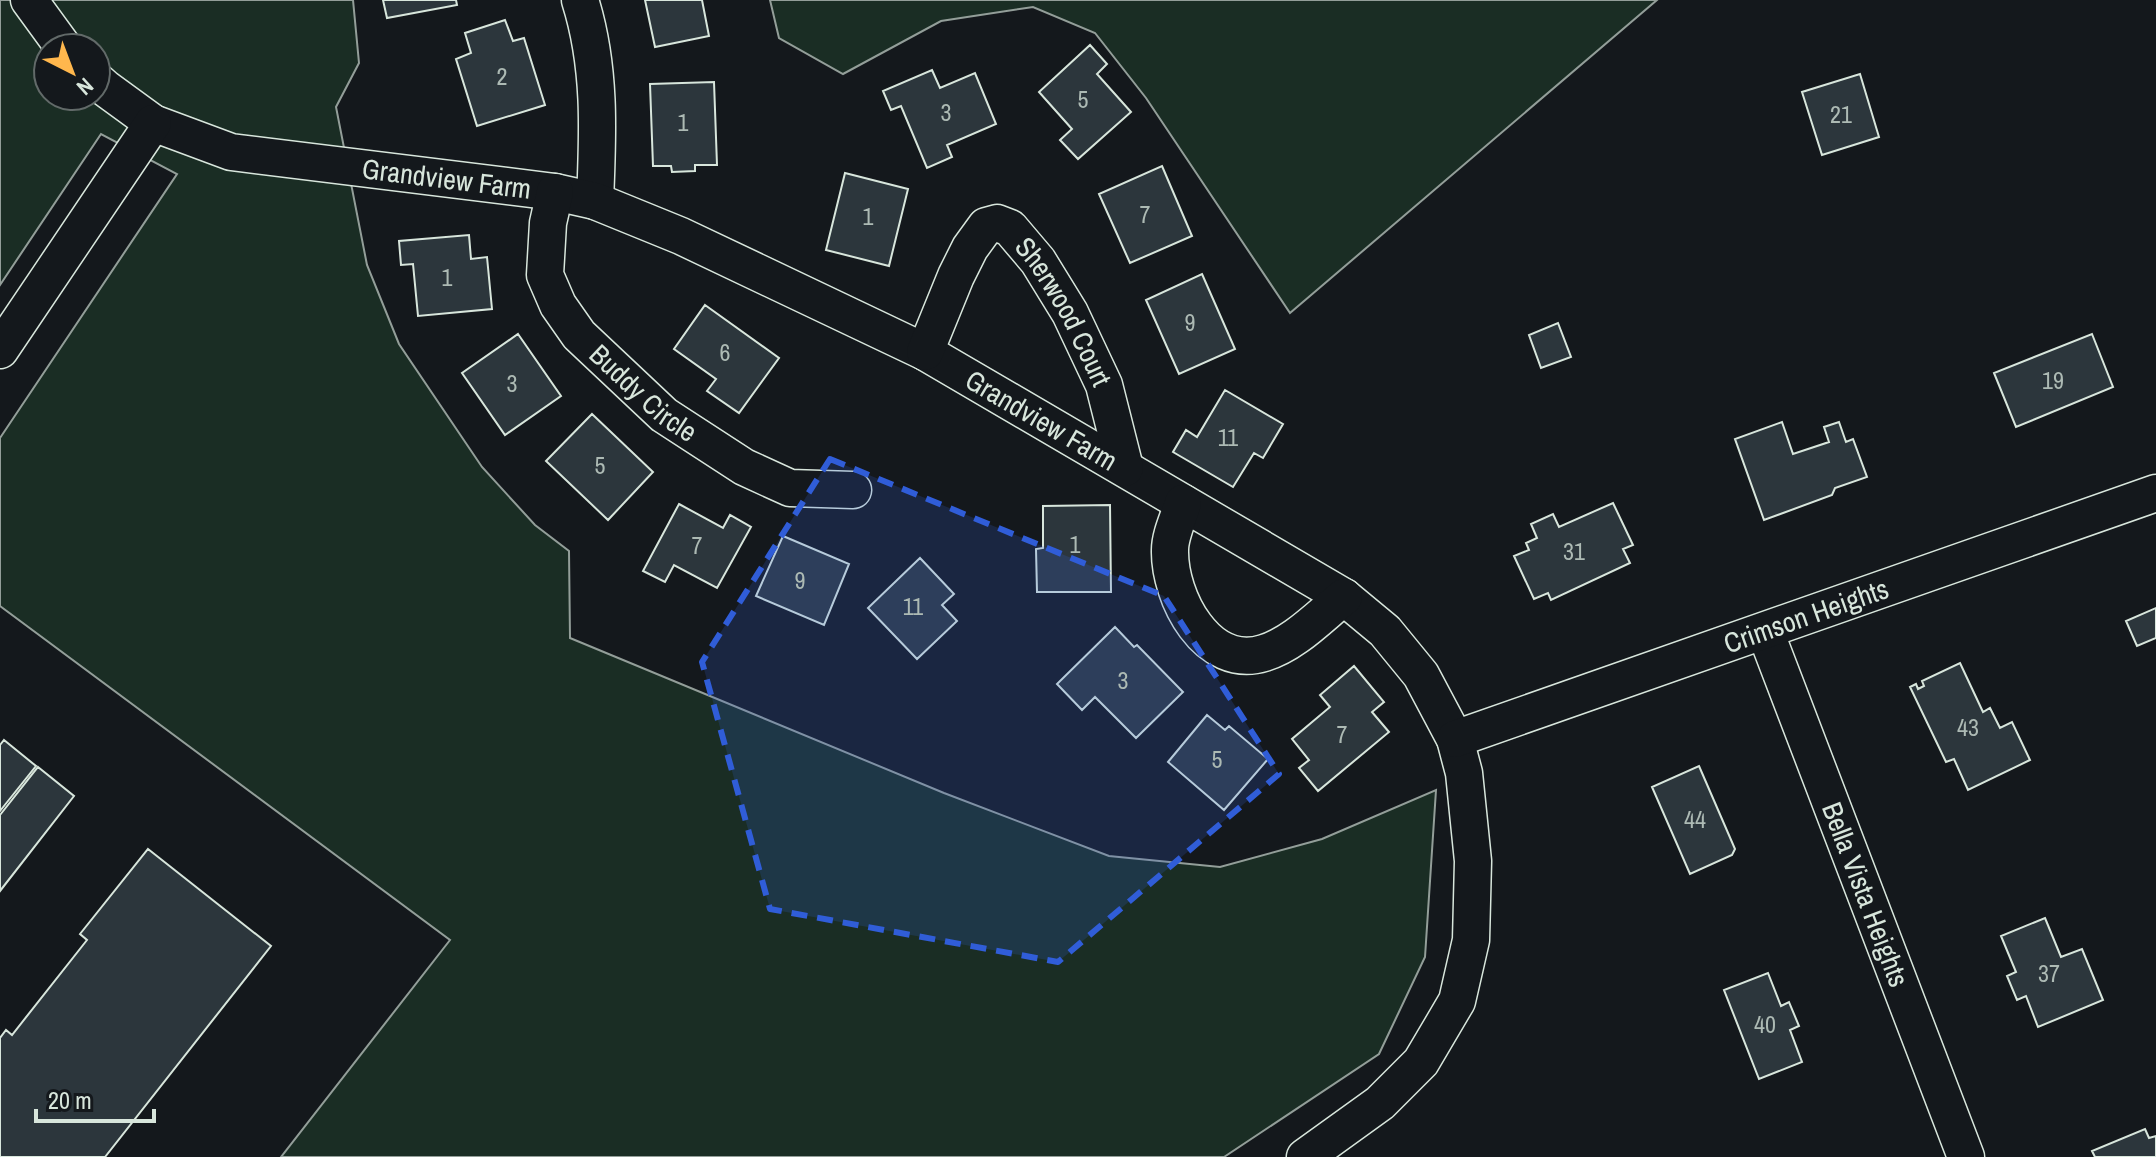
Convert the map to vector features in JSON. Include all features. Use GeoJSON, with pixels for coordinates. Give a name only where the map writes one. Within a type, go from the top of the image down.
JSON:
{"type":"FeatureCollection","features":[{"type":"Feature","properties":{"kind":"street"},"geometry":{"type":"LineString","coordinates":[[29,0],[52,32]]}},
{"type":"Feature","properties":{"kind":"street"},"geometry":{"type":"LineString","coordinates":[[580,0],[594,67],[598,118],[595,201]]}},
{"type":"Feature","properties":{"kind":"street","name":"Grandview Farm"},"geometry":{"type":"LineString","coordinates":[[112,93],[153,123],[231,152],[555,192],[595,201],[694,242],[925,352],[1344,597],[1385,631],[1421,675],[1455,739],[1464,773],[1473,861],[1471,940],[1457,1001],[1421,1062],[1380,1103],[1305,1157]]}},
{"type":"Feature","properties":{"kind":"street"},"geometry":{"type":"LineString","coordinates":[[0,350],[153,123]]}},
{"type":"Feature","properties":{"kind":"street","name":"Buddy Circle"},"geometry":{"type":"LineString","coordinates":[[555,192],[548,223],[545,275],[558,305],[579,335],[664,415],[744,467],[790,488],[853,490]]}},
{"type":"Feature","properties":{"kind":"street","name":"Sherwood Court"},"geometry":{"type":"LineString","coordinates":[[925,352],[970,248],[986,226],[997,223],[1010,228],[1038,261],[1070,313],[1104,385],[1125,468]]}},
{"type":"Feature","properties":{"kind":"street","name":"Crimson Heights"},"geometry":{"type":"LineString","coordinates":[[1455,739],[2156,493]]}},
{"type":"Feature","properties":{"kind":"street"},"geometry":{"type":"LineString","coordinates":[[1183,503],[1169,547],[1172,576],[1181,604],[1212,645],[1233,654],[1248,656],[1264,653],[1292,638],[1344,597]]}},
{"type":"Feature","properties":{"kind":"street","name":"Bella Vista Heights"},"geometry":{"type":"LineString","coordinates":[[1765,631],[1966,1157]]}},
{"type":"Feature","properties":{"kind":"highlighted area"},"geometry":{"type":"Polygon","coordinates":[[[830,459],[1164,596],[1279,774],[1058,962],[770,909],[702,662],[830,459]]]}},
{"type":"Feature","properties":{"kind":"green space"},"geometry":{"type":"Polygon","coordinates":[[[0,0],[353,0],[359,63],[336,107],[367,265],[399,344],[482,467],[535,525],[569,551],[570,638],[944,793],[1109,856],[1220,867],[1322,839],[1436,790],[1425,957],[1379,1054],[1224,1157],[281,1157],[450,940],[0,606],[0,438],[177,174],[101,134],[0,285],[0,0]]]}},
{"type":"Feature","properties":{"kind":"green space"},"geometry":{"type":"Polygon","coordinates":[[[770,0],[1657,0],[1290,313],[1146,98],[1095,33],[1033,7],[941,21],[843,74],[779,38],[770,0]]]}},
{"type":"Feature","properties":{"kind":"building"},"geometry":{"type":"Polygon","coordinates":[[[383,0],[456,0],[457,5],[387,18],[383,0]]]}},
{"type":"Feature","properties":{"kind":"building"},"geometry":{"type":"Polygon","coordinates":[[[645,0],[702,0],[709,36],[655,47],[645,0]]]}},
{"type":"Feature","properties":{"kind":"building"},"geometry":{"type":"Polygon","coordinates":[[[505,20],[513,41],[524,38],[545,105],[477,126],[456,59],[471,53],[465,33],[505,20]]]}},
{"type":"Feature","properties":{"kind":"building"},"geometry":{"type":"Polygon","coordinates":[[[1090,45],[1107,64],[1097,74],[1131,112],[1078,159],[1060,140],[1072,129],[1039,92],[1090,45]]]}},
{"type":"Feature","properties":{"kind":"building"},"geometry":{"type":"Polygon","coordinates":[[[932,70],[940,88],[975,73],[996,124],[947,145],[952,157],[927,168],[901,106],[891,110],[883,91],[932,70]]]}},
{"type":"Feature","properties":{"kind":"building"},"geometry":{"type":"Polygon","coordinates":[[[1860,74],[1879,137],[1822,155],[1802,92],[1860,74]]]}},
{"type":"Feature","properties":{"kind":"building"},"geometry":{"type":"Polygon","coordinates":[[[714,82],[717,165],[695,165],[695,171],[672,172],[671,166],[653,166],[650,84],[714,82]]]}},
{"type":"Feature","properties":{"kind":"building"},"geometry":{"type":"Polygon","coordinates":[[[1162,166],[1192,236],[1130,263],[1099,194],[1162,166]]]}},
{"type":"Feature","properties":{"kind":"building"},"geometry":{"type":"Polygon","coordinates":[[[845,173],[908,189],[889,266],[826,250],[845,173]]]}},
{"type":"Feature","properties":{"kind":"building"},"geometry":{"type":"Polygon","coordinates":[[[469,235],[471,259],[487,257],[492,309],[418,316],[413,264],[401,265],[399,241],[469,235]]]}},
{"type":"Feature","properties":{"kind":"building"},"geometry":{"type":"Polygon","coordinates":[[[1202,274],[1235,349],[1179,374],[1146,300],[1202,274]]]}},
{"type":"Feature","properties":{"kind":"building"},"geometry":{"type":"Polygon","coordinates":[[[705,305],[779,358],[739,413],[707,391],[716,379],[674,349],[705,305]]]}},
{"type":"Feature","properties":{"kind":"building"},"geometry":{"type":"Polygon","coordinates":[[[1558,323],[1571,357],[1541,368],[1529,335],[1558,323]]]}},
{"type":"Feature","properties":{"kind":"building"},"geometry":{"type":"Polygon","coordinates":[[[518,334],[561,396],[505,435],[462,373],[518,334]]]}},
{"type":"Feature","properties":{"kind":"building"},"geometry":{"type":"Polygon","coordinates":[[[2092,334],[2113,387],[2016,427],[1994,373],[2092,334]]]}},
{"type":"Feature","properties":{"kind":"building"},"geometry":{"type":"Polygon","coordinates":[[[1225,390],[1283,424],[1263,458],[1254,453],[1233,487],[1173,452],[1186,430],[1197,437],[1225,390]]]}},
{"type":"Feature","properties":{"kind":"building"},"geometry":{"type":"Polygon","coordinates":[[[592,414],[653,472],[608,520],[546,461],[592,414]]]}},
{"type":"Feature","properties":{"kind":"building"},"geometry":{"type":"Polygon","coordinates":[[[1782,422],[1793,454],[1829,442],[1824,427],[1839,422],[1846,442],[1853,439],[1867,477],[1835,488],[1832,495],[1764,520],[1735,439],[1782,422]]]}},
{"type":"Feature","properties":{"kind":"building"},"geometry":{"type":"Polygon","coordinates":[[[1613,503],[1633,545],[1623,549],[1630,563],[1551,600],[1548,593],[1534,599],[1514,556],[1529,550],[1526,543],[1537,538],[1531,524],[1553,514],[1559,527],[1613,503]]]}},
{"type":"Feature","properties":{"kind":"building"},"geometry":{"type":"Polygon","coordinates":[[[679,504],[723,528],[730,515],[751,527],[717,588],[674,565],[665,582],[643,571],[679,504]]]}},
{"type":"Feature","properties":{"kind":"building"},"geometry":{"type":"Polygon","coordinates":[[[1110,505],[1111,592],[1037,592],[1036,549],[1043,548],[1043,506],[1110,505]]]}},
{"type":"Feature","properties":{"kind":"building"},"geometry":{"type":"Polygon","coordinates":[[[783,536],[849,564],[824,625],[756,596],[783,536]]]}},
{"type":"Feature","properties":{"kind":"building"},"geometry":{"type":"Polygon","coordinates":[[[920,558],[954,594],[942,605],[957,621],[917,659],[868,608],[920,558]]]}},
{"type":"Feature","properties":{"kind":"building"},"geometry":{"type":"Polygon","coordinates":[[[2156,608],[2156,638],[2137,646],[2126,621],[2156,608]]]}},
{"type":"Feature","properties":{"kind":"building"},"geometry":{"type":"Polygon","coordinates":[[[1115,627],[1183,692],[1136,738],[1095,697],[1082,710],[1057,684],[1115,627]]]}},
{"type":"Feature","properties":{"kind":"building"},"geometry":{"type":"Polygon","coordinates":[[[1960,663],[1983,712],[1990,708],[2000,728],[2012,722],[2030,760],[1968,790],[1954,759],[1946,762],[1910,687],[1916,684],[1918,689],[1924,686],[1922,681],[1960,663]]]}},
{"type":"Feature","properties":{"kind":"building"},"geometry":{"type":"Polygon","coordinates":[[[1354,666],[1384,702],[1372,712],[1389,732],[1318,791],[1299,768],[1309,760],[1292,739],[1330,707],[1320,695],[1354,666]]]}},
{"type":"Feature","properties":{"kind":"building"},"geometry":{"type":"Polygon","coordinates":[[[1207,715],[1225,730],[1229,726],[1268,759],[1224,810],[1168,762],[1207,715]]]}},
{"type":"Feature","properties":{"kind":"building"},"geometry":{"type":"Polygon","coordinates":[[[4,740],[36,766],[0,811],[0,745],[4,740]]]}},
{"type":"Feature","properties":{"kind":"building"},"geometry":{"type":"Polygon","coordinates":[[[1699,766],[1735,849],[1732,855],[1690,874],[1652,787],[1699,766]]]}},
{"type":"Feature","properties":{"kind":"building"},"geometry":{"type":"Polygon","coordinates":[[[38,767],[74,796],[0,891],[0,815],[38,767]]]}},
{"type":"Feature","properties":{"kind":"building"},"geometry":{"type":"Polygon","coordinates":[[[148,849],[271,946],[105,1157],[0,1157],[0,1038],[6,1030],[12,1035],[87,940],[80,934],[148,849]]]}},
{"type":"Feature","properties":{"kind":"building"},"geometry":{"type":"Polygon","coordinates":[[[2045,918],[2061,957],[2082,949],[2103,1000],[2038,1027],[2026,996],[2017,1000],[2007,976],[2016,972],[2001,936],[2045,918]]]}},
{"type":"Feature","properties":{"kind":"building"},"geometry":{"type":"Polygon","coordinates":[[[1768,973],[1781,1006],[1789,1002],[1799,1026],[1790,1030],[1802,1062],[1759,1079],[1724,990],[1768,973]]]}},
{"type":"Feature","properties":{"kind":"building"},"geometry":{"type":"Polygon","coordinates":[[[2145,1129],[2149,1138],[2156,1136],[2156,1157],[2095,1157],[2092,1151],[2145,1129]]]}}]}
